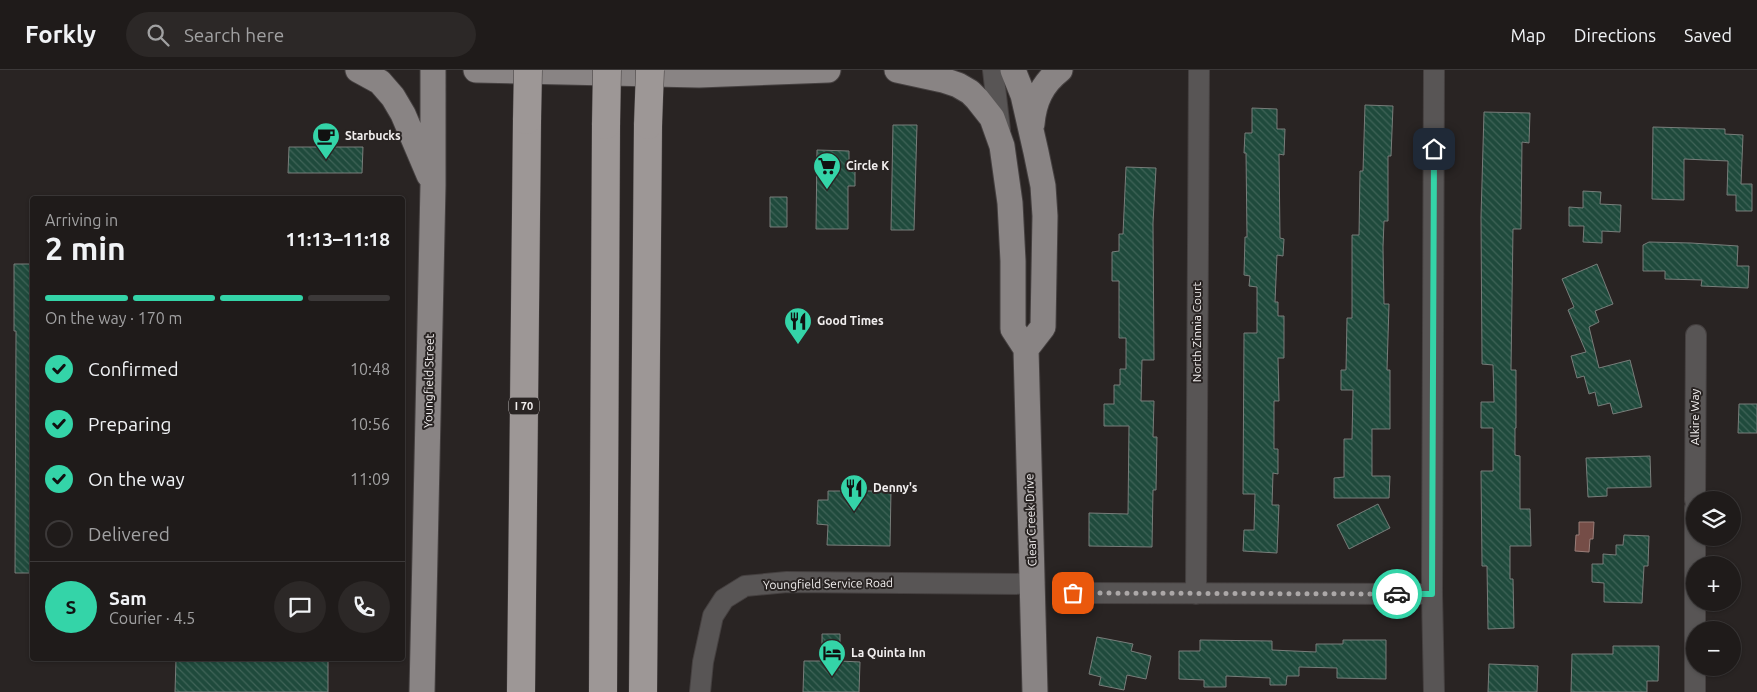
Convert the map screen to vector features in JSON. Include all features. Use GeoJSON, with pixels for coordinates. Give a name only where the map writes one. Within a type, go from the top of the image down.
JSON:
{"type":"FeatureCollection","features":[{"type":"Feature","properties":{"kind":"highway","name":"I 70"},"geometry":{"type":"LineString","coordinates":[[521,692],[528,70]]}},
{"type":"Feature","properties":{"kind":"highway"},"geometry":{"type":"LineString","coordinates":[[602,692],[607,70]]}},
{"type":"Feature","properties":{"kind":"highway"},"geometry":{"type":"LineString","coordinates":[[643,692],[650,70]]}},
{"type":"Feature","properties":{"kind":"main road"},"geometry":{"type":"LineString","coordinates":[[358,70],[380,82],[393,97],[434,184]]}},
{"type":"Feature","properties":{"kind":"main road","name":"Youngfield Street"},"geometry":{"type":"LineString","coordinates":[[422,692],[434,184],[433,70]]}},
{"type":"Feature","properties":{"kind":"main road"},"geometry":{"type":"LineString","coordinates":[[476,70],[699,75],[828,70]]}},
{"type":"Feature","properties":{"kind":"main road"},"geometry":{"type":"LineString","coordinates":[[897,70],[943,80],[970,92],[992,118],[1002,146]]}},
{"type":"Feature","properties":{"kind":"main road"},"geometry":{"type":"LineString","coordinates":[[1013,70],[1023,94],[1044,194],[1043,327],[1026,348]]}},
{"type":"Feature","properties":{"kind":"main road"},"geometry":{"type":"LineString","coordinates":[[1031,131],[1038,97],[1051,77],[1060,70]]}},
{"type":"Feature","properties":{"kind":"main road","name":"Clear Creek Drive"},"geometry":{"type":"LineString","coordinates":[[1002,146],[1011,219],[1013,328],[1026,348],[1035,692]]}},
{"type":"Feature","properties":{"kind":"street","name":"Clear Creek Drive"},"geometry":{"type":"LineString","coordinates":[[993,70],[1002,146]]}},
{"type":"Feature","properties":{"kind":"street","name":"North Zinnia Court"},"geometry":{"type":"LineString","coordinates":[[1196,594],[1199,70]]}},
{"type":"Feature","properties":{"kind":"street"},"geometry":{"type":"LineString","coordinates":[[1434,70],[1432,594],[1434,692]]}},
{"type":"Feature","properties":{"kind":"street","name":"Alkire Way"},"geometry":{"type":"LineString","coordinates":[[1695,491],[1696,335]]}},
{"type":"Feature","properties":{"kind":"street"},"geometry":{"type":"LineString","coordinates":[[1695,546],[1695,692]]}},
{"type":"Feature","properties":{"kind":"street","name":"Youngfield Service Road"},"geometry":{"type":"LineString","coordinates":[[700,692],[703,662],[713,616],[724,599],[745,586],[787,582],[1033,584]]}},
{"type":"Feature","properties":{"kind":"street"},"geometry":{"type":"LineString","coordinates":[[1073,593],[1432,594]]}},
{"type":"Feature","properties":{"kind":"shaded area"},"geometry":{"type":"Polygon","coordinates":[[[1579,522],[1594,522],[1593,539],[1590,539],[1589,552],[1575,551],[1576,535],[1579,535],[1579,522]]]}},
{"type":"Feature","properties":{"kind":"building"},"geometry":{"type":"Polygon","coordinates":[[[1365,105],[1393,106],[1391,156],[1388,156],[1388,221],[1384,221],[1383,247],[1384,304],[1389,304],[1387,370],[1390,370],[1390,429],[1372,429],[1372,476],[1390,476],[1389,498],[1334,498],[1334,478],[1344,477],[1344,439],[1352,439],[1353,390],[1341,390],[1341,370],[1346,370],[1347,318],[1352,318],[1352,235],[1359,235],[1360,171],[1363,171],[1365,105]]]}},
{"type":"Feature","properties":{"kind":"building"},"geometry":{"type":"Polygon","coordinates":[[[1252,108],[1277,109],[1277,129],[1285,129],[1284,155],[1279,154],[1280,238],[1284,239],[1283,256],[1277,255],[1275,302],[1278,302],[1278,316],[1284,316],[1284,358],[1278,358],[1279,401],[1274,401],[1274,449],[1278,449],[1278,474],[1273,473],[1272,505],[1279,505],[1277,553],[1243,551],[1244,530],[1254,530],[1255,494],[1243,494],[1244,333],[1257,333],[1257,287],[1249,286],[1250,276],[1244,275],[1245,237],[1247,237],[1246,153],[1244,153],[1245,133],[1252,133],[1252,108]]]}},
{"type":"Feature","properties":{"kind":"building"},"geometry":{"type":"Polygon","coordinates":[[[1484,112],[1530,113],[1529,143],[1522,142],[1521,229],[1513,229],[1511,370],[1516,370],[1515,455],[1520,456],[1520,509],[1530,509],[1531,546],[1510,546],[1510,579],[1513,579],[1514,628],[1488,629],[1487,566],[1482,566],[1481,471],[1493,471],[1493,428],[1481,428],[1481,402],[1494,402],[1493,365],[1482,364],[1481,217],[1484,112]]]}},
{"type":"Feature","properties":{"kind":"building"},"geometry":{"type":"Polygon","coordinates":[[[893,125],[917,125],[914,230],[891,230],[893,125]]]}},
{"type":"Feature","properties":{"kind":"building"},"geometry":{"type":"Polygon","coordinates":[[[1653,127],[1725,129],[1725,134],[1743,135],[1741,184],[1752,184],[1752,211],[1736,211],[1736,195],[1727,195],[1728,161],[1684,159],[1684,200],[1652,199],[1653,127]]]}},
{"type":"Feature","properties":{"kind":"building","name":"Starbucks"},"geometry":{"type":"Polygon","coordinates":[[[289,147],[363,147],[362,173],[288,173],[289,147]]]}},
{"type":"Feature","properties":{"kind":"building"},"geometry":{"type":"Polygon","coordinates":[[[817,150],[849,151],[849,170],[855,171],[855,186],[848,186],[848,229],[816,229],[817,150]]]}},
{"type":"Feature","properties":{"kind":"building"},"geometry":{"type":"Polygon","coordinates":[[[1126,167],[1156,168],[1153,223],[1154,360],[1142,360],[1141,401],[1154,401],[1153,437],[1157,437],[1156,490],[1153,490],[1152,547],[1089,546],[1089,513],[1128,514],[1129,426],[1104,426],[1104,404],[1114,404],[1114,385],[1120,385],[1120,369],[1126,369],[1126,338],[1119,338],[1119,281],[1112,281],[1112,252],[1119,251],[1119,234],[1123,234],[1126,167]]]}},
{"type":"Feature","properties":{"kind":"building"},"geometry":{"type":"Polygon","coordinates":[[[1583,191],[1601,192],[1600,204],[1621,205],[1620,232],[1602,231],[1602,243],[1583,242],[1584,226],[1569,226],[1569,207],[1583,208],[1583,191]]]}},
{"type":"Feature","properties":{"kind":"building"},"geometry":{"type":"Polygon","coordinates":[[[770,197],[787,197],[787,227],[770,227],[770,197]]]}},
{"type":"Feature","properties":{"kind":"building"},"geometry":{"type":"Polygon","coordinates":[[[1649,242],[1738,246],[1737,266],[1749,266],[1748,288],[1701,286],[1702,280],[1665,279],[1665,271],[1643,271],[1643,245],[1649,242]]]}},
{"type":"Feature","properties":{"kind":"building"},"geometry":{"type":"Polygon","coordinates":[[[14,264],[30,264],[30,573],[15,573],[16,331],[14,331],[14,264]]]}},
{"type":"Feature","properties":{"kind":"building"},"geometry":{"type":"Polygon","coordinates":[[[1597,264],[1613,304],[1595,311],[1599,322],[1589,327],[1599,368],[1630,360],[1642,407],[1613,414],[1610,403],[1598,406],[1595,392],[1589,394],[1584,376],[1577,378],[1571,356],[1586,352],[1568,310],[1574,307],[1562,279],[1597,264]]]}},
{"type":"Feature","properties":{"kind":"building"},"geometry":{"type":"Polygon","coordinates":[[[1739,404],[1757,404],[1757,433],[1738,433],[1739,404]]]}},
{"type":"Feature","properties":{"kind":"building"},"geometry":{"type":"Polygon","coordinates":[[[1650,456],[1651,487],[1607,488],[1607,496],[1588,497],[1586,458],[1650,456]]]}},
{"type":"Feature","properties":{"kind":"building","name":"Denny's"},"geometry":{"type":"Polygon","coordinates":[[[828,491],[891,491],[890,546],[827,545],[828,525],[817,524],[818,500],[828,500],[828,491]]]}},
{"type":"Feature","properties":{"kind":"building"},"geometry":{"type":"Polygon","coordinates":[[[1378,504],[1390,528],[1349,549],[1337,525],[1378,504]]]}},
{"type":"Feature","properties":{"kind":"building"},"geometry":{"type":"Polygon","coordinates":[[[1624,535],[1649,536],[1648,566],[1644,566],[1642,603],[1604,602],[1604,583],[1592,582],[1592,564],[1603,564],[1603,554],[1616,555],[1616,545],[1623,545],[1624,535]]]}},
{"type":"Feature","properties":{"kind":"building","name":"La Quinta Inn"},"geometry":{"type":"Polygon","coordinates":[[[822,634],[840,634],[840,661],[860,662],[859,692],[803,692],[804,661],[822,661],[822,634]]]}},
{"type":"Feature","properties":{"kind":"building"},"geometry":{"type":"Polygon","coordinates":[[[1097,637],[1133,644],[1131,651],[1151,656],[1146,679],[1127,675],[1124,690],[1099,685],[1101,677],[1089,674],[1097,637]]]}},
{"type":"Feature","properties":{"kind":"building"},"geometry":{"type":"Polygon","coordinates":[[[1200,640],[1272,641],[1272,650],[1316,652],[1316,644],[1343,644],[1343,640],[1386,640],[1386,679],[1337,678],[1337,668],[1299,667],[1299,676],[1287,676],[1286,685],[1270,685],[1270,678],[1226,676],[1226,687],[1204,687],[1204,680],[1179,679],[1179,651],[1200,651],[1200,640]]]}},
{"type":"Feature","properties":{"kind":"building"},"geometry":{"type":"Polygon","coordinates":[[[1613,646],[1659,646],[1658,681],[1647,681],[1647,692],[1571,692],[1572,654],[1613,654],[1613,646]]]}},
{"type":"Feature","properties":{"kind":"building"},"geometry":{"type":"Polygon","coordinates":[[[176,661],[328,661],[328,692],[175,692],[176,661]]]}},
{"type":"Feature","properties":{"kind":"building"},"geometry":{"type":"Polygon","coordinates":[[[1489,664],[1538,666],[1537,692],[1488,692],[1489,664]]]}},
{"type":"Feature","properties":{"kind":"way so far"},"geometry":{"type":"LineString","coordinates":[[1073,593],[1397,594]]}},
{"type":"Feature","properties":{"kind":"place","name":"Starbucks"},"geometry":{"type":"Point","coordinates":[326,160]}},
{"type":"Feature","properties":{"kind":"place","name":"Circle K"},"geometry":{"type":"Point","coordinates":[827,190]}},
{"type":"Feature","properties":{"kind":"place","name":"Good Times"},"geometry":{"type":"Point","coordinates":[798,345]}},
{"type":"Feature","properties":{"kind":"place","name":"Denny's"},"geometry":{"type":"Point","coordinates":[854,512]}},
{"type":"Feature","properties":{"kind":"place","name":"La Quinta Inn"},"geometry":{"type":"Point","coordinates":[832,677]}},
{"type":"Feature","properties":{"kind":"route"},"geometry":{"type":"LineString","coordinates":[[1397,594],[1432,594],[1434,149]]}}]}
